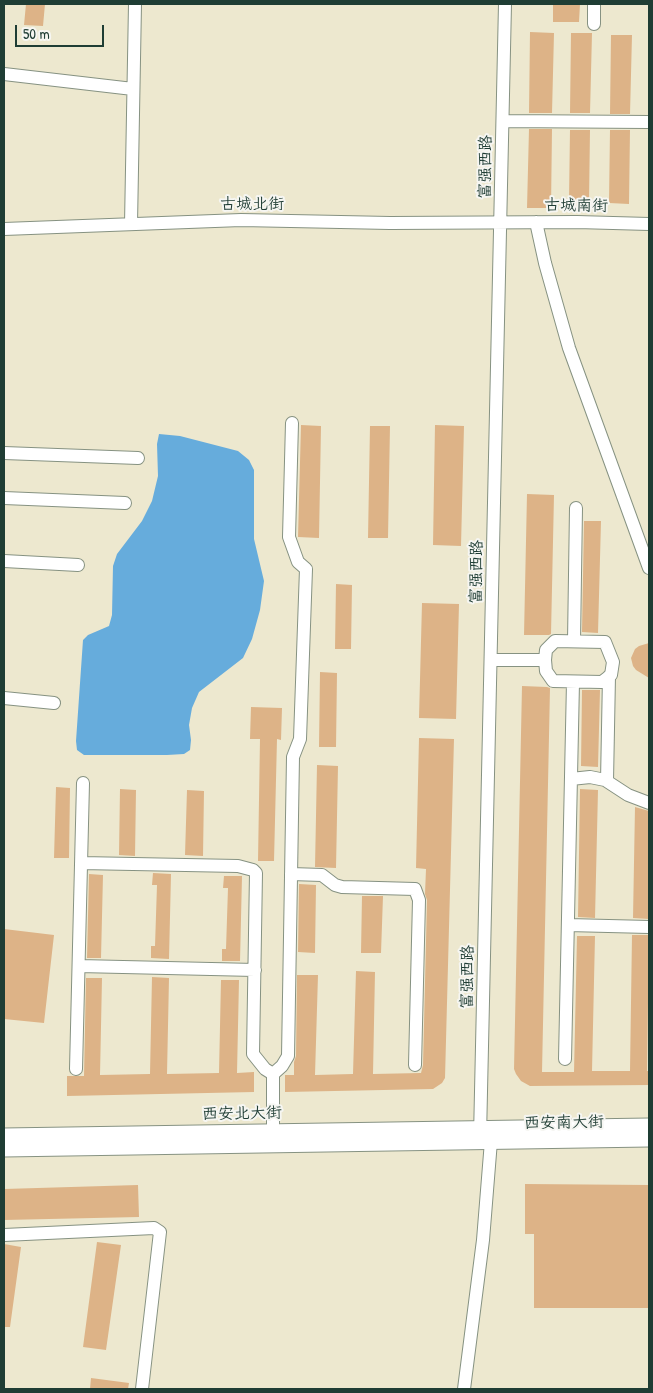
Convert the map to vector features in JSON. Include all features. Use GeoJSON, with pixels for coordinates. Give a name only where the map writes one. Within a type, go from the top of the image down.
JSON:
{"type":"FeatureCollection","features":[{"type":"Feature","properties":{"kind":"main road","name":"西安南大街"},"geometry":{"type":"LineString","coordinates":[[484,1137],[649,1126]]}},
{"type":"Feature","properties":{"kind":"main road","name":"西安北大街"},"geometry":{"type":"LineString","coordinates":[[4,1136],[273,1131],[484,1137]]}},
{"type":"Feature","properties":{"kind":"main road","name":"西安南大街"},"geometry":{"type":"LineString","coordinates":[[484,1137],[649,1139]]}},
{"type":"Feature","properties":{"kind":"main road","name":"西安北大街"},"geometry":{"type":"LineString","coordinates":[[4,1149],[484,1137]]}},
{"type":"Feature","properties":{"kind":"street"},"geometry":{"type":"LineString","coordinates":[[132,224],[135,4]]}},
{"type":"Feature","properties":{"kind":"street","name":"富强西路"},"geometry":{"type":"LineString","coordinates":[[464,1389],[482,1240],[491,660],[505,4]]}},
{"type":"Feature","properties":{"kind":"street"},"geometry":{"type":"LineString","coordinates":[[594,4],[594,24]]}},
{"type":"Feature","properties":{"kind":"street"},"geometry":{"type":"LineString","coordinates":[[4,74],[133,89]]}},
{"type":"Feature","properties":{"kind":"street"},"geometry":{"type":"LineString","coordinates":[[503,121],[649,122]]}},
{"type":"Feature","properties":{"kind":"street","name":"古城北街"},"geometry":{"type":"LineString","coordinates":[[4,229],[241,220],[390,223],[501,222]]}},
{"type":"Feature","properties":{"kind":"street","name":"古城南街"},"geometry":{"type":"LineString","coordinates":[[501,222],[649,224]]}},
{"type":"Feature","properties":{"kind":"street"},"geometry":{"type":"LineString","coordinates":[[536,222],[545,263],[569,348],[645,541],[649,568]]}},
{"type":"Feature","properties":{"kind":"street"},"geometry":{"type":"LineString","coordinates":[[273,1131],[273,1074],[282,1066],[288,1056],[293,757],[300,739],[306,569],[298,562],[289,537],[292,423]]}},
{"type":"Feature","properties":{"kind":"street"},"geometry":{"type":"LineString","coordinates":[[4,453],[138,458]]}},
{"type":"Feature","properties":{"kind":"street"},"geometry":{"type":"LineString","coordinates":[[4,498],[125,503]]}},
{"type":"Feature","properties":{"kind":"street"},"geometry":{"type":"LineString","coordinates":[[574,641],[576,508]]}},
{"type":"Feature","properties":{"kind":"street"},"geometry":{"type":"LineString","coordinates":[[4,561],[78,565]]}},
{"type":"Feature","properties":{"kind":"street"},"geometry":{"type":"LineString","coordinates":[[608,781],[609,676],[613,662],[605,642],[555,641],[546,650],[546,671],[552,681],[602,682],[609,676]]}},
{"type":"Feature","properties":{"kind":"street"},"geometry":{"type":"LineString","coordinates":[[491,660],[545,660]]}},
{"type":"Feature","properties":{"kind":"street"},"geometry":{"type":"LineString","coordinates":[[565,1059],[573,682]]}},
{"type":"Feature","properties":{"kind":"street"},"geometry":{"type":"LineString","coordinates":[[4,698],[54,703]]}},
{"type":"Feature","properties":{"kind":"street"},"geometry":{"type":"LineString","coordinates":[[571,779],[590,777],[608,781],[628,795],[649,803]]}},
{"type":"Feature","properties":{"kind":"street"},"geometry":{"type":"LineString","coordinates":[[76,1069],[83,783]]}},
{"type":"Feature","properties":{"kind":"street"},"geometry":{"type":"LineString","coordinates":[[81,862],[238,866],[253,870],[256,873],[254,1054],[265,1069],[273,1074]]}},
{"type":"Feature","properties":{"kind":"street"},"geometry":{"type":"LineString","coordinates":[[291,874],[322,875],[342,887],[415,890],[419,900],[415,1064]]}},
{"type":"Feature","properties":{"kind":"street"},"geometry":{"type":"LineString","coordinates":[[568,925],[649,926]]}},
{"type":"Feature","properties":{"kind":"street"},"geometry":{"type":"LineString","coordinates":[[79,966],[255,970]]}},
{"type":"Feature","properties":{"kind":"street"},"geometry":{"type":"LineString","coordinates":[[4,1236],[154,1228],[160,1232],[142,1389]]}},
{"type":"Feature","properties":{"kind":"water"},"geometry":{"type":"Polygon","coordinates":[[[159,434],[180,436],[238,451],[249,460],[254,470],[254,539],[264,581],[260,610],[252,639],[243,658],[199,692],[192,708],[189,725],[190,750],[184,754],[167,755],[84,755],[77,750],[76,741],[83,640],[88,635],[109,626],[112,615],[113,566],[117,554],[142,521],[152,501],[158,476],[157,444],[159,434]]]}},
{"type":"Feature","properties":{"kind":"building"},"geometry":{"type":"Polygon","coordinates":[[[26,4],[45,4],[43,26],[24,25],[26,4]]]}},
{"type":"Feature","properties":{"kind":"building"},"geometry":{"type":"Polygon","coordinates":[[[553,4],[580,4],[579,22],[553,22],[553,4]]]}},
{"type":"Feature","properties":{"kind":"building"},"geometry":{"type":"Polygon","coordinates":[[[530,32],[554,33],[552,113],[529,113],[530,32]]]}},
{"type":"Feature","properties":{"kind":"building"},"geometry":{"type":"Polygon","coordinates":[[[571,33],[592,33],[590,113],[570,113],[571,33]]]}},
{"type":"Feature","properties":{"kind":"building"},"geometry":{"type":"Polygon","coordinates":[[[611,35],[632,35],[630,114],[610,114],[611,35]]]}},
{"type":"Feature","properties":{"kind":"building"},"geometry":{"type":"Polygon","coordinates":[[[529,129],[552,129],[551,208],[527,208],[529,129]]]}},
{"type":"Feature","properties":{"kind":"building"},"geometry":{"type":"Polygon","coordinates":[[[570,130],[590,130],[589,202],[569,201],[570,130]]]}},
{"type":"Feature","properties":{"kind":"building"},"geometry":{"type":"Polygon","coordinates":[[[610,130],[630,130],[629,204],[609,203],[610,130]]]}},
{"type":"Feature","properties":{"kind":"building"},"geometry":{"type":"Polygon","coordinates":[[[301,425],[321,426],[319,538],[298,537],[301,425]]]}},
{"type":"Feature","properties":{"kind":"building"},"geometry":{"type":"Polygon","coordinates":[[[435,425],[464,426],[461,546],[433,545],[435,425]]]}},
{"type":"Feature","properties":{"kind":"building"},"geometry":{"type":"Polygon","coordinates":[[[370,426],[390,426],[388,538],[368,538],[370,426]]]}},
{"type":"Feature","properties":{"kind":"building"},"geometry":{"type":"Polygon","coordinates":[[[527,494],[554,495],[551,634],[549,635],[524,635],[527,494]]]}},
{"type":"Feature","properties":{"kind":"building"},"geometry":{"type":"Polygon","coordinates":[[[584,521],[601,521],[598,633],[582,632],[584,521]]]}},
{"type":"Feature","properties":{"kind":"building"},"geometry":{"type":"Polygon","coordinates":[[[336,584],[352,585],[351,649],[335,649],[336,584]]]}},
{"type":"Feature","properties":{"kind":"building"},"geometry":{"type":"Polygon","coordinates":[[[422,603],[459,604],[456,719],[419,718],[422,603]]]}},
{"type":"Feature","properties":{"kind":"building"},"geometry":{"type":"Polygon","coordinates":[[[649,643],[649,678],[636,670],[631,658],[635,649],[649,643]]]}},
{"type":"Feature","properties":{"kind":"building"},"geometry":{"type":"Polygon","coordinates":[[[320,672],[337,673],[336,747],[319,747],[320,672]]]}},
{"type":"Feature","properties":{"kind":"building"},"geometry":{"type":"Polygon","coordinates":[[[522,686],[550,688],[542,1072],[574,1072],[577,936],[595,936],[592,1071],[630,1071],[632,935],[649,935],[647,1071],[649,1071],[649,1085],[530,1086],[521,1081],[514,1069],[522,686]]]}},
{"type":"Feature","properties":{"kind":"building"},"geometry":{"type":"Polygon","coordinates":[[[582,690],[600,690],[598,767],[581,766],[582,690]]]}},
{"type":"Feature","properties":{"kind":"building"},"geometry":{"type":"Polygon","coordinates":[[[251,707],[282,708],[281,740],[277,739],[274,861],[258,861],[260,739],[250,739],[251,707]]]}},
{"type":"Feature","properties":{"kind":"building"},"geometry":{"type":"Polygon","coordinates":[[[419,738],[454,739],[445,1078],[442,1083],[433,1089],[285,1092],[285,1075],[294,1075],[296,1056],[297,975],[318,975],[315,1075],[353,1074],[356,971],[375,972],[373,1074],[421,1073],[423,1065],[427,900],[425,894],[426,869],[416,868],[419,738]]]}},
{"type":"Feature","properties":{"kind":"building"},"geometry":{"type":"Polygon","coordinates":[[[317,765],[338,766],[336,868],[315,867],[317,765]]]}},
{"type":"Feature","properties":{"kind":"building"},"geometry":{"type":"Polygon","coordinates":[[[56,787],[70,788],[69,858],[54,858],[56,787]]]}},
{"type":"Feature","properties":{"kind":"building"},"geometry":{"type":"Polygon","coordinates":[[[120,789],[136,790],[135,856],[119,855],[120,789]]]}},
{"type":"Feature","properties":{"kind":"building"},"geometry":{"type":"Polygon","coordinates":[[[580,789],[598,790],[595,918],[578,917],[580,789]]]}},
{"type":"Feature","properties":{"kind":"building"},"geometry":{"type":"Polygon","coordinates":[[[187,790],[204,791],[203,856],[185,855],[187,790]]]}},
{"type":"Feature","properties":{"kind":"building"},"geometry":{"type":"Polygon","coordinates":[[[635,807],[649,811],[649,919],[633,918],[635,807]]]}},
{"type":"Feature","properties":{"kind":"building"},"geometry":{"type":"Polygon","coordinates":[[[153,873],[171,874],[169,959],[151,958],[151,946],[155,946],[157,885],[152,885],[153,873]]]}},
{"type":"Feature","properties":{"kind":"building"},"geometry":{"type":"Polygon","coordinates":[[[89,874],[103,875],[101,958],[87,958],[89,874]]]}},
{"type":"Feature","properties":{"kind":"building"},"geometry":{"type":"Polygon","coordinates":[[[224,876],[242,876],[240,961],[222,961],[222,949],[226,949],[228,888],[223,888],[224,876]]]}},
{"type":"Feature","properties":{"kind":"building"},"geometry":{"type":"Polygon","coordinates":[[[299,884],[316,885],[315,953],[298,952],[299,884]]]}},
{"type":"Feature","properties":{"kind":"building"},"geometry":{"type":"Polygon","coordinates":[[[362,896],[383,896],[381,953],[361,953],[362,896]]]}},
{"type":"Feature","properties":{"kind":"building"},"geometry":{"type":"Polygon","coordinates":[[[4,929],[54,935],[44,1023],[4,1019],[4,929]]]}},
{"type":"Feature","properties":{"kind":"building"},"geometry":{"type":"Polygon","coordinates":[[[152,977],[169,978],[167,1074],[219,1073],[221,980],[239,980],[237,1073],[254,1072],[254,1092],[67,1096],[67,1076],[84,1076],[86,978],[102,978],[100,1075],[150,1074],[152,977]]]}},
{"type":"Feature","properties":{"kind":"building"},"geometry":{"type":"Polygon","coordinates":[[[525,1184],[649,1185],[649,1308],[534,1308],[534,1234],[525,1234],[525,1184]]]}},
{"type":"Feature","properties":{"kind":"building"},"geometry":{"type":"Polygon","coordinates":[[[138,1185],[139,1217],[4,1220],[4,1189],[138,1185]]]}},
{"type":"Feature","properties":{"kind":"building"},"geometry":{"type":"Polygon","coordinates":[[[97,1242],[121,1245],[106,1350],[83,1347],[97,1242]]]}},
{"type":"Feature","properties":{"kind":"building"},"geometry":{"type":"Polygon","coordinates":[[[4,1244],[21,1247],[10,1327],[4,1327],[4,1244]]]}},
{"type":"Feature","properties":{"kind":"building"},"geometry":{"type":"Polygon","coordinates":[[[91,1378],[129,1383],[128,1389],[90,1389],[91,1378]]]}}]}
